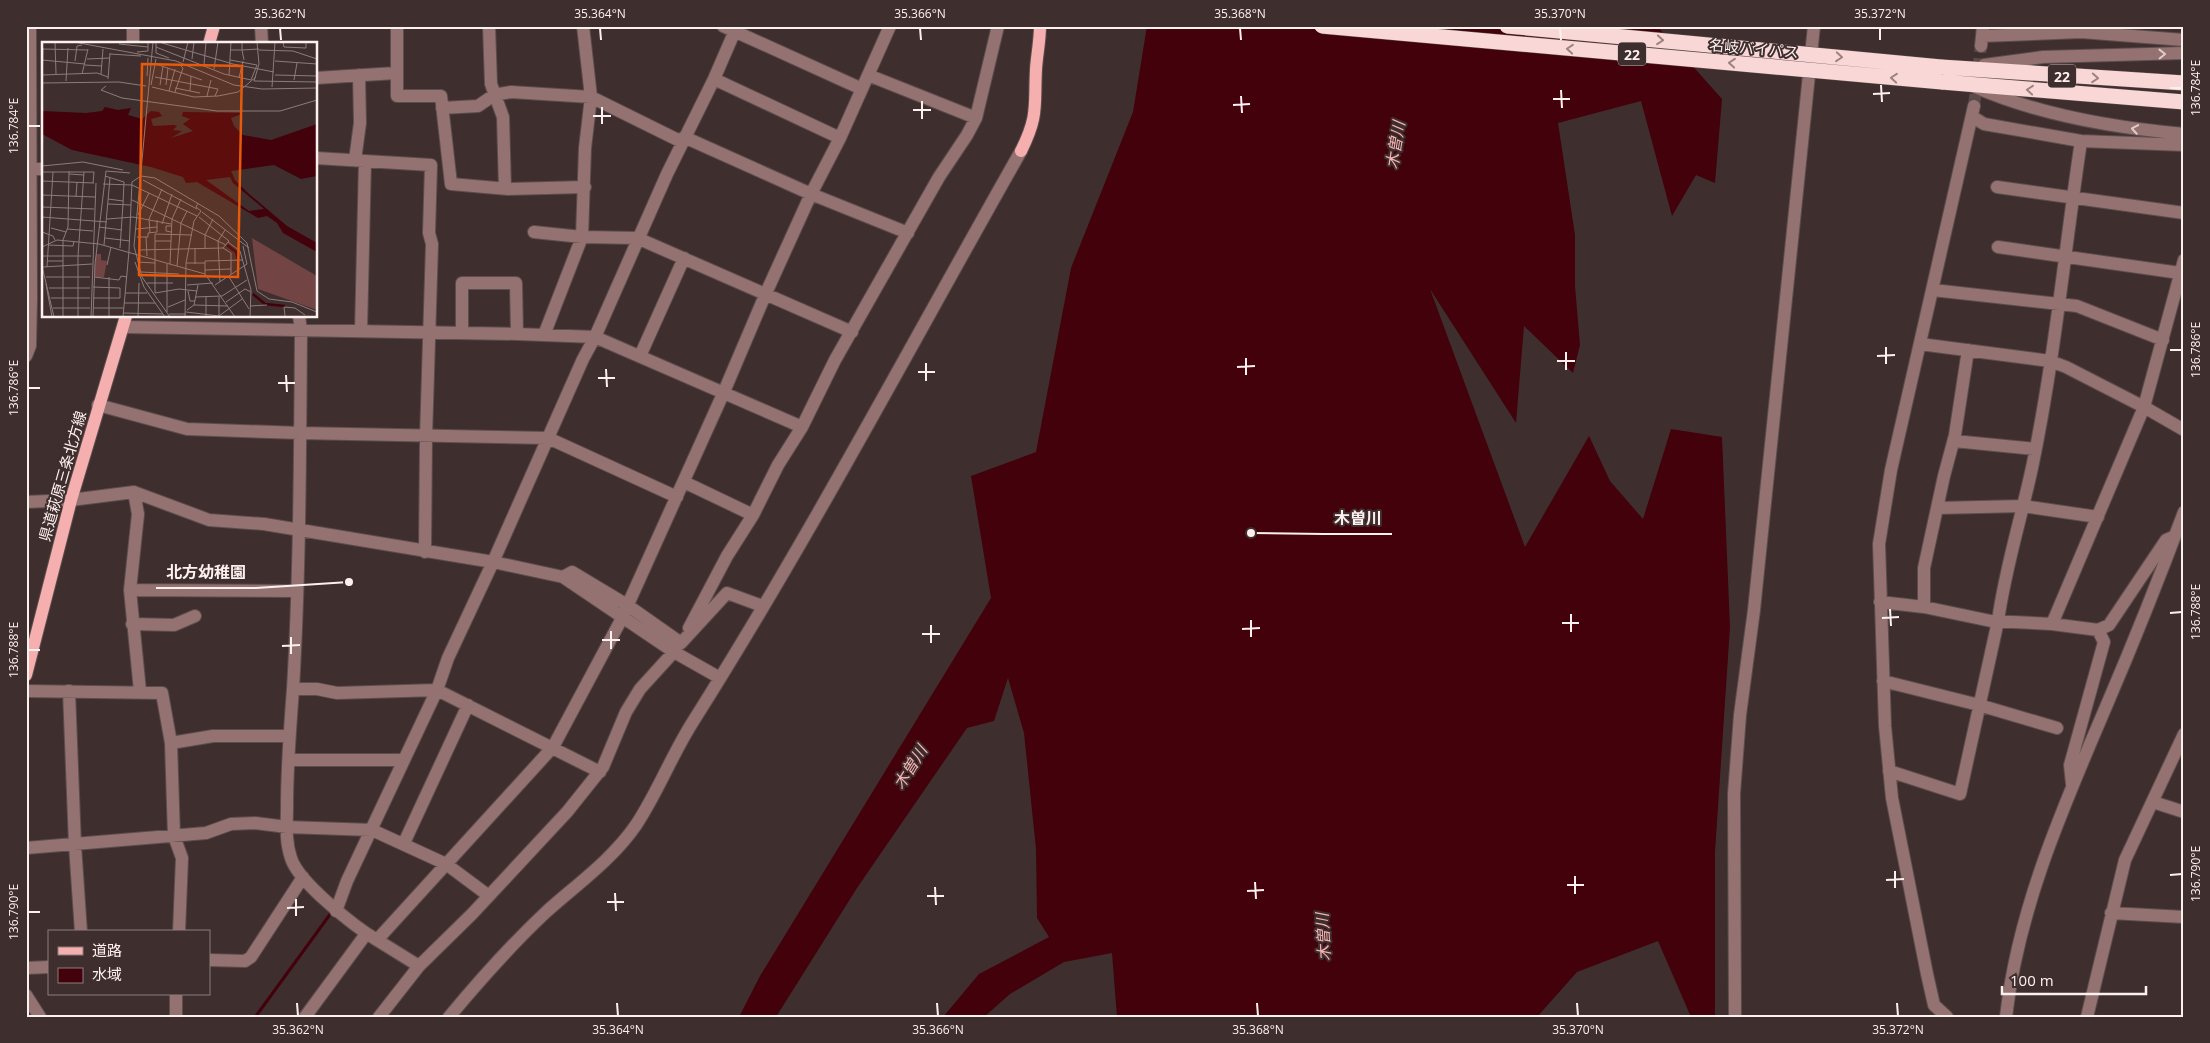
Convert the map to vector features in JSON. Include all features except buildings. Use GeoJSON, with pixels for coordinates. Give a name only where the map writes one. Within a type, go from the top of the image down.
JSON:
{"type":"FeatureCollection","features":[{"type":"Feature","properties":{"kind":"highway","name":"名岐バイパス"},"geometry":{"type":"LineString","coordinates":[[1322,26],[2110,97],[2184,102]]}},
{"type":"Feature","properties":{"kind":"highway","name":"名岐バイパス"},"geometry":{"type":"LineString","coordinates":[[1507,26],[1949,68],[2184,83]]}},
{"type":"Feature","properties":{"kind":"main road"},"geometry":{"type":"LineString","coordinates":[[210,42],[214,26]]}},
{"type":"Feature","properties":{"kind":"main road"},"geometry":{"type":"LineString","coordinates":[[1021,151],[1030,133],[1037,108],[1036,69],[1040,26]]}},
{"type":"Feature","properties":{"kind":"main road","name":"県道萩原三条北方線"},"geometry":{"type":"LineString","coordinates":[[26,675],[70,500],[124,322]]}},
{"type":"Feature","properties":{"kind":"street"},"geometry":{"type":"LineString","coordinates":[[26,28],[30,26],[28,169],[34,298],[30,346],[26,356]]}},
{"type":"Feature","properties":{"kind":"street"},"geometry":{"type":"LineString","coordinates":[[133,26],[133,42]]}},
{"type":"Feature","properties":{"kind":"street"},"geometry":{"type":"LineString","coordinates":[[261,26],[262,42]]}},
{"type":"Feature","properties":{"kind":"street"},"geometry":{"type":"LineString","coordinates":[[397,26],[397,96],[441,96],[451,184],[505,189],[585,187]]}},
{"type":"Feature","properties":{"kind":"street"},"geometry":{"type":"LineString","coordinates":[[489,26],[491,84],[503,117],[505,189]]}},
{"type":"Feature","properties":{"kind":"street"},"geometry":{"type":"LineString","coordinates":[[544,334],[582,236],[585,148],[590,97],[584,26]]}},
{"type":"Feature","properties":{"kind":"street"},"geometry":{"type":"LineString","coordinates":[[377,940],[553,747],[623,615],[684,482],[766,293],[811,194],[840,138],[890,26]]}},
{"type":"Feature","properties":{"kind":"street"},"geometry":{"type":"LineString","coordinates":[[677,648],[727,556],[753,515],[802,426],[835,360],[939,177],[976,118],[998,26]]}},
{"type":"Feature","properties":{"kind":"street"},"geometry":{"type":"LineString","coordinates":[[1736,1017],[1734,794],[1740,715],[1754,610],[1814,26]]}},
{"type":"Feature","properties":{"kind":"street"},"geometry":{"type":"LineString","coordinates":[[336,911],[347,880],[437,690],[448,658],[493,562],[583,359],[595,337],[683,139],[714,79],[732,28],[862,90]]}},
{"type":"Feature","properties":{"kind":"street"},"geometry":{"type":"LineString","coordinates":[[1982,36],[2061,29],[2184,40]]}},
{"type":"Feature","properties":{"kind":"street"},"geometry":{"type":"LineString","coordinates":[[1949,68],[2042,57],[2184,54]]}},
{"type":"Feature","properties":{"kind":"street"},"geometry":{"type":"LineString","coordinates":[[318,78],[396,73]]}},
{"type":"Feature","properties":{"kind":"street"},"geometry":{"type":"LineString","coordinates":[[359,75],[361,331]]}},
{"type":"Feature","properties":{"kind":"street"},"geometry":{"type":"LineString","coordinates":[[868,76],[976,118]]}},
{"type":"Feature","properties":{"kind":"street"},"geometry":{"type":"LineString","coordinates":[[714,79],[840,138]]}},
{"type":"Feature","properties":{"kind":"street"},"geometry":{"type":"LineString","coordinates":[[1967,84],[2011,102],[2152,132],[2184,134]]}},
{"type":"Feature","properties":{"kind":"street"},"geometry":{"type":"LineString","coordinates":[[442,108],[478,106],[494,95],[511,92],[590,97],[811,194],[908,233]]}},
{"type":"Feature","properties":{"kind":"street"},"geometry":{"type":"LineString","coordinates":[[1946,1017],[1934,1005],[1926,974],[1892,798],[1883,681],[1879,544],[1891,470],[1969,123],[1973,112],[1984,124],[2081,140],[2184,145]]}},
{"type":"Feature","properties":{"kind":"street"},"geometry":{"type":"LineString","coordinates":[[1889,771],[1960,794],[1998,622],[2001,597],[2035,449],[2050,361],[2081,140]]}},
{"type":"Feature","properties":{"kind":"street"},"geometry":{"type":"LineString","coordinates":[[449,1017],[470,991],[543,915],[599,866],[634,828],[650,802],[676,749],[720,678],[888,389],[1021,151]]}},
{"type":"Feature","properties":{"kind":"street"},"geometry":{"type":"LineString","coordinates":[[318,158],[449,166]]}},
{"type":"Feature","properties":{"kind":"street"},"geometry":{"type":"LineString","coordinates":[[425,552],[426,437],[432,244],[429,233],[431,165]]}},
{"type":"Feature","properties":{"kind":"street"},"geometry":{"type":"LineString","coordinates":[[28,169],[42,169]]}},
{"type":"Feature","properties":{"kind":"street"},"geometry":{"type":"LineString","coordinates":[[1997,187],[2184,212]]}},
{"type":"Feature","properties":{"kind":"street"},"geometry":{"type":"LineString","coordinates":[[534,232],[638,238],[852,332]]}},
{"type":"Feature","properties":{"kind":"street"},"geometry":{"type":"LineString","coordinates":[[1998,248],[2180,274]]}},
{"type":"Feature","properties":{"kind":"street"},"geometry":{"type":"LineString","coordinates":[[640,356],[684,258]]}},
{"type":"Feature","properties":{"kind":"street"},"geometry":{"type":"LineString","coordinates":[[2052,624],[2144,407],[2184,260]]}},
{"type":"Feature","properties":{"kind":"street"},"geometry":{"type":"LineString","coordinates":[[462,333],[462,283],[516,283],[517,334]]}},
{"type":"Feature","properties":{"kind":"street"},"geometry":{"type":"LineString","coordinates":[[1932,290],[2078,306],[2162,340]]}},
{"type":"Feature","properties":{"kind":"street"},"geometry":{"type":"LineString","coordinates":[[299,318],[301,330],[298,530],[292,689],[288,736],[287,841],[291,860],[336,911],[366,934],[419,966]]}},
{"type":"Feature","properties":{"kind":"street"},"geometry":{"type":"LineString","coordinates":[[124,322],[301,330],[544,334],[595,337],[723,394],[802,426]]}},
{"type":"Feature","properties":{"kind":"street"},"geometry":{"type":"LineString","coordinates":[[1920,344],[2050,361],[2066,367],[2144,407],[2184,430]]}},
{"type":"Feature","properties":{"kind":"street"},"geometry":{"type":"LineString","coordinates":[[1924,607],[1924,568],[1954,441],[1968,350]]}},
{"type":"Feature","properties":{"kind":"street"},"geometry":{"type":"LineString","coordinates":[[98,405],[187,429],[426,437],[548,438],[677,497]]}},
{"type":"Feature","properties":{"kind":"street"},"geometry":{"type":"LineString","coordinates":[[1954,441],[2035,449]]}},
{"type":"Feature","properties":{"kind":"street"},"geometry":{"type":"LineString","coordinates":[[684,482],[753,515]]}},
{"type":"Feature","properties":{"kind":"street"},"geometry":{"type":"LineString","coordinates":[[26,502],[70,500],[134,492],[209,520],[264,524],[493,562],[563,577],[674,652],[720,678]]}},
{"type":"Feature","properties":{"kind":"street"},"geometry":{"type":"LineString","coordinates":[[134,492],[138,514],[130,590],[140,691]]}},
{"type":"Feature","properties":{"kind":"street"},"geometry":{"type":"LineString","coordinates":[[1937,508],[2023,506],[2098,517]]}},
{"type":"Feature","properties":{"kind":"street"},"geometry":{"type":"LineString","coordinates":[[2006,1017],[2012,969],[2019,941],[2058,822],[2121,672],[2184,512]]}},
{"type":"Feature","properties":{"kind":"street"},"geometry":{"type":"LineString","coordinates":[[1880,602],[1924,607],[1998,622],[2052,624],[2098,630],[2109,625],[2166,540],[2175,536]]}},
{"type":"Feature","properties":{"kind":"street"},"geometry":{"type":"LineString","coordinates":[[563,577],[572,572],[623,615]]}},
{"type":"Feature","properties":{"kind":"street"},"geometry":{"type":"LineString","coordinates":[[563,577],[568,586],[623,615],[677,648]]}},
{"type":"Feature","properties":{"kind":"street"},"geometry":{"type":"LineString","coordinates":[[130,590],[296,591]]}},
{"type":"Feature","properties":{"kind":"street"},"geometry":{"type":"LineString","coordinates":[[379,1017],[419,966],[489,896],[567,812],[600,772],[626,712],[640,689],[727,593],[762,606]]}},
{"type":"Feature","properties":{"kind":"street"},"geometry":{"type":"LineString","coordinates":[[132,624],[174,625],[195,616]]}},
{"type":"Feature","properties":{"kind":"street"},"geometry":{"type":"LineString","coordinates":[[2072,787],[2070,764],[2104,642],[2098,630]]}},
{"type":"Feature","properties":{"kind":"street"},"geometry":{"type":"LineString","coordinates":[[1883,681],[1980,705],[2057,728]]}},
{"type":"Feature","properties":{"kind":"street"},"geometry":{"type":"LineString","coordinates":[[292,689],[317,689],[337,693],[437,690],[600,772]]}},
{"type":"Feature","properties":{"kind":"street"},"geometry":{"type":"LineString","coordinates":[[26,691],[140,691],[162,693],[171,743],[174,836],[182,858],[178,930]]}},
{"type":"Feature","properties":{"kind":"street"},"geometry":{"type":"LineString","coordinates":[[69,691],[75,845],[81,930]]}},
{"type":"Feature","properties":{"kind":"street"},"geometry":{"type":"LineString","coordinates":[[404,843],[468,705]]}},
{"type":"Feature","properties":{"kind":"street"},"geometry":{"type":"LineString","coordinates":[[2087,1017],[2125,860],[2153,802],[2180,756],[2184,734]]}},
{"type":"Feature","properties":{"kind":"street"},"geometry":{"type":"LineString","coordinates":[[171,743],[212,736],[288,736]]}},
{"type":"Feature","properties":{"kind":"street"},"geometry":{"type":"LineString","coordinates":[[289,760],[403,760]]}},
{"type":"Feature","properties":{"kind":"street"},"geometry":{"type":"LineString","coordinates":[[2153,802],[2184,812]]}},
{"type":"Feature","properties":{"kind":"street"},"geometry":{"type":"LineString","coordinates":[[26,848],[206,834],[231,824],[255,823],[287,827],[372,830],[404,843],[446,864],[489,896]]}},
{"type":"Feature","properties":{"kind":"street"},"geometry":{"type":"LineString","coordinates":[[210,960],[245,961],[251,956],[304,877]]}},
{"type":"Feature","properties":{"kind":"street"},"geometry":{"type":"LineString","coordinates":[[2111,914],[2184,917]]}},
{"type":"Feature","properties":{"kind":"street"},"geometry":{"type":"LineString","coordinates":[[305,1017],[366,934]]}},
{"type":"Feature","properties":{"kind":"street"},"geometry":{"type":"LineString","coordinates":[[27,968],[48,967]]}},
{"type":"Feature","properties":{"kind":"street"},"geometry":{"type":"LineString","coordinates":[[26,995],[40,1017]]}},
{"type":"Feature","properties":{"kind":"street"},"geometry":{"type":"LineString","coordinates":[[176,996],[176,1017]]}},
{"type":"Feature","properties":{"kind":"water","name":"木曽川"},"geometry":{"type":"Polygon","coordinates":[[[1147,26],[1657,26],[1722,99],[1715,183],[1696,175],[1672,216],[1641,101],[1558,123],[1575,235],[1575,286],[1580,345],[1573,373],[1524,326],[1516,423],[1430,289],[1525,547],[1589,436],[1610,481],[1643,519],[1671,429],[1722,437],[1730,627],[1715,852],[1715,1017],[1691,1017],[1658,941],[1577,972],[1537,1017],[1117,1017],[1112,953],[1064,962],[1010,994],[984,1017],[943,1017],[979,974],[1049,937],[1037,918],[1036,849],[1024,733],[1008,678],[994,721],[967,728],[857,888],[776,1017],[739,1017],[760,976],[991,598],[971,476],[1036,452],[1071,268],[1133,112],[1147,26]]]}},
{"type":"Feature","properties":{"kind":"waterway"},"geometry":{"type":"LineString","coordinates":[[251,1017],[256,1016],[331,913]]}},
{"type":"Feature","properties":{"kind":"tunnel"},"geometry":{"type":"LineString","coordinates":[[1974,106],[1981,46]]}},
{"type":"Feature","properties":{"kind":"place","name":"木曽川"},"geometry":{"type":"Point","coordinates":[1251,533]}},
{"type":"Feature","properties":{"kind":"place","name":"北方幼稚園"},"geometry":{"type":"Point","coordinates":[349,582]}}]}
